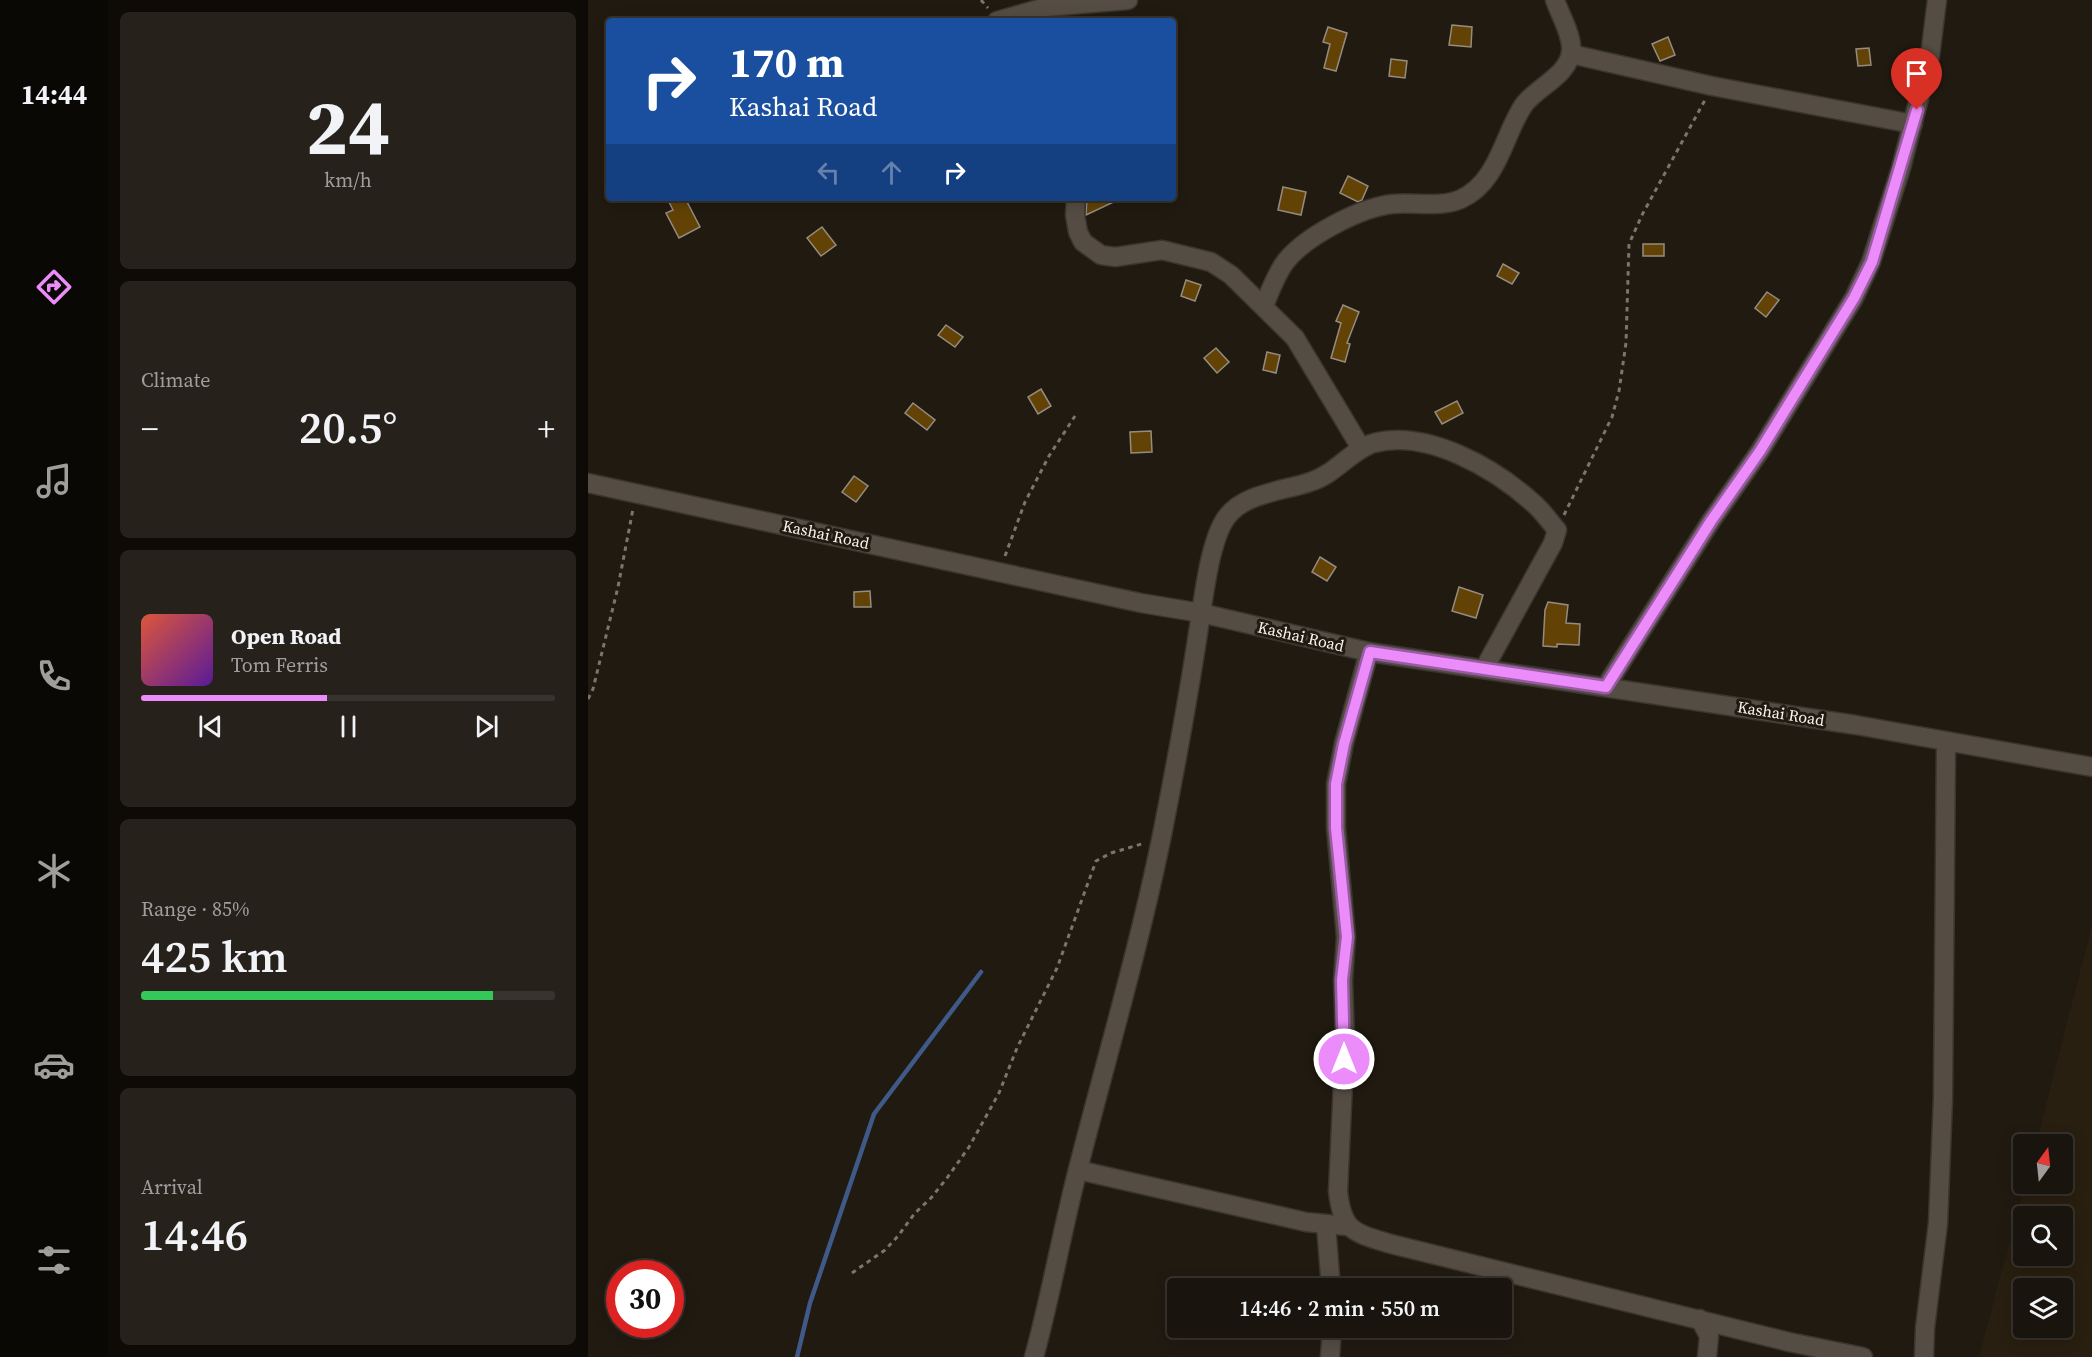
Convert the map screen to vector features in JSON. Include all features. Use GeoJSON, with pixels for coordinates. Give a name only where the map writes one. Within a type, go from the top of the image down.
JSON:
{"type":"FeatureCollection","features":[{"type":"Feature","properties":{"kind":"street"},"geometry":{"type":"LineString","coordinates":[[1006,18],[1048,4],[1128,0]]}},
{"type":"Feature","properties":{"kind":"street"},"geometry":{"type":"LineString","coordinates":[[1264,306],[1284,263],[1295,251],[1359,213],[1381,205],[1447,203],[1476,191],[1492,171],[1522,107],[1556,75],[1571,54],[1570,40],[1555,0]]}},
{"type":"Feature","properties":{"kind":"street"},"geometry":{"type":"LineString","coordinates":[[1606,687],[1711,521],[1760,451],[1854,298],[1872,262],[1913,124],[1930,56],[1937,0]]}},
{"type":"Feature","properties":{"kind":"street"},"geometry":{"type":"LineString","coordinates":[[1571,54],[1712,86],[1913,124]]}},
{"type":"Feature","properties":{"kind":"street"},"geometry":{"type":"LineString","coordinates":[[1076,201],[1075,215],[1078,232],[1083,242],[1101,255],[1115,257],[1162,250],[1211,262],[1231,275],[1295,338],[1361,448]]}},
{"type":"Feature","properties":{"kind":"street"},"geometry":{"type":"LineString","coordinates":[[1034,1357],[1049,1304],[1078,1170],[1124,1004],[1163,830],[1201,612],[1217,536],[1231,513],[1252,499],[1320,478],[1361,448],[1376,442],[1406,442],[1441,447],[1501,477],[1534,503],[1557,530],[1553,543],[1484,669]]}},
{"type":"Feature","properties":{"kind":"street","name":"Kashai Road"},"geometry":{"type":"LineString","coordinates":[[588,483],[1141,603],[1201,612],[1370,652],[1834,721],[2092,767]]}},
{"type":"Feature","properties":{"kind":"street"},"geometry":{"type":"LineString","coordinates":[[1347,1226],[1340,1210],[1338,1191],[1345,1039],[1342,980],[1347,937],[1336,840],[1336,784],[1344,744],[1370,652]]}},
{"type":"Feature","properties":{"kind":"street"},"geometry":{"type":"LineString","coordinates":[[1924,1357],[1925,1328],[1938,1223],[1943,1098],[1946,741]]}},
{"type":"Feature","properties":{"kind":"street"},"geometry":{"type":"LineString","coordinates":[[1078,1170],[1326,1225],[1347,1226],[1364,1236],[1391,1244],[1700,1318],[1789,1342],[1863,1357]]}},
{"type":"Feature","properties":{"kind":"street"},"geometry":{"type":"LineString","coordinates":[[1326,1225],[1330,1278]]}},
{"type":"Feature","properties":{"kind":"street"},"geometry":{"type":"LineString","coordinates":[[1700,1318],[1708,1336],[1707,1357]]}},
{"type":"Feature","properties":{"kind":"street"},"geometry":{"type":"LineString","coordinates":[[1330,1357],[1331,1338]]}},
{"type":"Feature","properties":{"kind":"path"},"geometry":{"type":"LineString","coordinates":[[1557,530],[1612,417],[1626,343],[1629,244],[1642,215],[1712,86]]}},
{"type":"Feature","properties":{"kind":"path"},"geometry":{"type":"LineString","coordinates":[[999,572],[1024,502],[1049,456],[1075,416]]}},
{"type":"Feature","properties":{"kind":"path"},"geometry":{"type":"LineString","coordinates":[[588,699],[593,689],[618,587],[636,492]]}},
{"type":"Feature","properties":{"kind":"path"},"geometry":{"type":"LineString","coordinates":[[852,1274],[885,1250],[898,1236],[942,1185],[969,1147],[999,1093],[1017,1048],[1057,969],[1096,861],[1111,852],[1149,841],[1163,830]]}},
{"type":"Feature","properties":{"kind":"shaded area"},"geometry":{"type":"Polygon","coordinates":[[[2092,925],[2092,1357],[1979,1357],[2013,1229],[2013,1266],[2073,1266],[2073,1206],[2019,1206],[2022,1194],[2073,1194],[2073,1134],[2039,1134],[2092,925]]]}},
{"type":"Feature","properties":{"kind":"building"},"geometry":{"type":"Polygon","coordinates":[[[1452,25],[1472,27],[1471,47],[1449,45],[1452,25]]]}},
{"type":"Feature","properties":{"kind":"building"},"geometry":{"type":"Polygon","coordinates":[[[1328,27],[1347,33],[1336,71],[1324,68],[1330,44],[1323,42],[1328,27]]]}},
{"type":"Feature","properties":{"kind":"building"},"geometry":{"type":"Polygon","coordinates":[[[1668,37],[1675,55],[1660,61],[1652,44],[1668,37]]]}},
{"type":"Feature","properties":{"kind":"building"},"geometry":{"type":"Polygon","coordinates":[[[1869,48],[1871,65],[1858,66],[1856,49],[1869,48]]]}},
{"type":"Feature","properties":{"kind":"building"},"geometry":{"type":"Polygon","coordinates":[[[1391,59],[1407,61],[1405,78],[1389,76],[1391,59]]]}},
{"type":"Feature","properties":{"kind":"building"},"geometry":{"type":"Polygon","coordinates":[[[1348,176],[1368,186],[1362,200],[1358,202],[1340,193],[1348,176]]]}},
{"type":"Feature","properties":{"kind":"building"},"geometry":{"type":"Polygon","coordinates":[[[1283,187],[1306,192],[1301,215],[1278,210],[1283,187]]]}},
{"type":"Feature","properties":{"kind":"building"},"geometry":{"type":"Polygon","coordinates":[[[668,201],[687,201],[700,227],[679,238],[666,213],[673,210],[668,201]]]}},
{"type":"Feature","properties":{"kind":"building"},"geometry":{"type":"Polygon","coordinates":[[[1087,201],[1116,201],[1086,215],[1087,201]]]}},
{"type":"Feature","properties":{"kind":"building"},"geometry":{"type":"Polygon","coordinates":[[[822,227],[836,245],[821,256],[807,238],[822,227]]]}},
{"type":"Feature","properties":{"kind":"building"},"geometry":{"type":"Polygon","coordinates":[[[1643,244],[1664,244],[1664,256],[1643,256],[1643,244]]]}},
{"type":"Feature","properties":{"kind":"building"},"geometry":{"type":"Polygon","coordinates":[[[1503,264],[1519,273],[1512,284],[1497,276],[1503,264]]]}},
{"type":"Feature","properties":{"kind":"building"},"geometry":{"type":"Polygon","coordinates":[[[1186,280],[1201,285],[1195,301],[1181,296],[1186,280]]]}},
{"type":"Feature","properties":{"kind":"building"},"geometry":{"type":"Polygon","coordinates":[[[1767,292],[1779,300],[1766,317],[1755,308],[1767,292]]]}},
{"type":"Feature","properties":{"kind":"building"},"geometry":{"type":"Polygon","coordinates":[[[1343,305],[1359,312],[1347,343],[1350,344],[1345,362],[1331,358],[1341,323],[1336,321],[1343,305]]]}},
{"type":"Feature","properties":{"kind":"building"},"geometry":{"type":"Polygon","coordinates":[[[946,325],[963,337],[955,347],[938,335],[946,325]]]}},
{"type":"Feature","properties":{"kind":"building"},"geometry":{"type":"Polygon","coordinates":[[[1216,348],[1229,362],[1217,373],[1204,358],[1216,348]]]}},
{"type":"Feature","properties":{"kind":"building"},"geometry":{"type":"Polygon","coordinates":[[[1267,352],[1280,355],[1276,373],[1263,370],[1267,352]]]}},
{"type":"Feature","properties":{"kind":"building"},"geometry":{"type":"Polygon","coordinates":[[[1041,389],[1051,406],[1038,414],[1028,397],[1041,389]]]}},
{"type":"Feature","properties":{"kind":"building"},"geometry":{"type":"Polygon","coordinates":[[[1457,401],[1463,413],[1442,424],[1435,412],[1457,401]]]}},
{"type":"Feature","properties":{"kind":"building"},"geometry":{"type":"Polygon","coordinates":[[[913,403],[935,420],[927,430],[905,413],[913,403]]]}},
{"type":"Feature","properties":{"kind":"building"},"geometry":{"type":"Polygon","coordinates":[[[1151,431],[1152,452],[1131,453],[1130,432],[1151,431]]]}},
{"type":"Feature","properties":{"kind":"building"},"geometry":{"type":"Polygon","coordinates":[[[854,476],[868,486],[856,502],[842,492],[854,476]]]}},
{"type":"Feature","properties":{"kind":"building"},"geometry":{"type":"Polygon","coordinates":[[[1320,557],[1336,567],[1327,581],[1312,572],[1320,557]]]}},
{"type":"Feature","properties":{"kind":"building"},"geometry":{"type":"Polygon","coordinates":[[[1459,587],[1483,595],[1476,618],[1452,611],[1459,587]]]}},
{"type":"Feature","properties":{"kind":"building"},"geometry":{"type":"Polygon","coordinates":[[[870,591],[871,607],[854,607],[854,592],[870,591]]]}},
{"type":"Feature","properties":{"kind":"building"},"geometry":{"type":"Polygon","coordinates":[[[1548,602],[1568,605],[1566,623],[1580,624],[1579,645],[1543,646],[1545,610],[1548,602]]]}},
{"type":"Feature","properties":{"kind":"waterway"},"geometry":{"type":"LineString","coordinates":[[797,1357],[810,1303],[874,1114],[981,972]]}},
{"type":"Feature","properties":{"kind":"route"},"geometry":{"type":"LineString","coordinates":[[1344,1059],[1342,980],[1347,937],[1339,876],[1336,784],[1344,744],[1370,652],[1606,687],[1711,521],[1760,451],[1854,298],[1872,262],[1917,110]]}}]}
